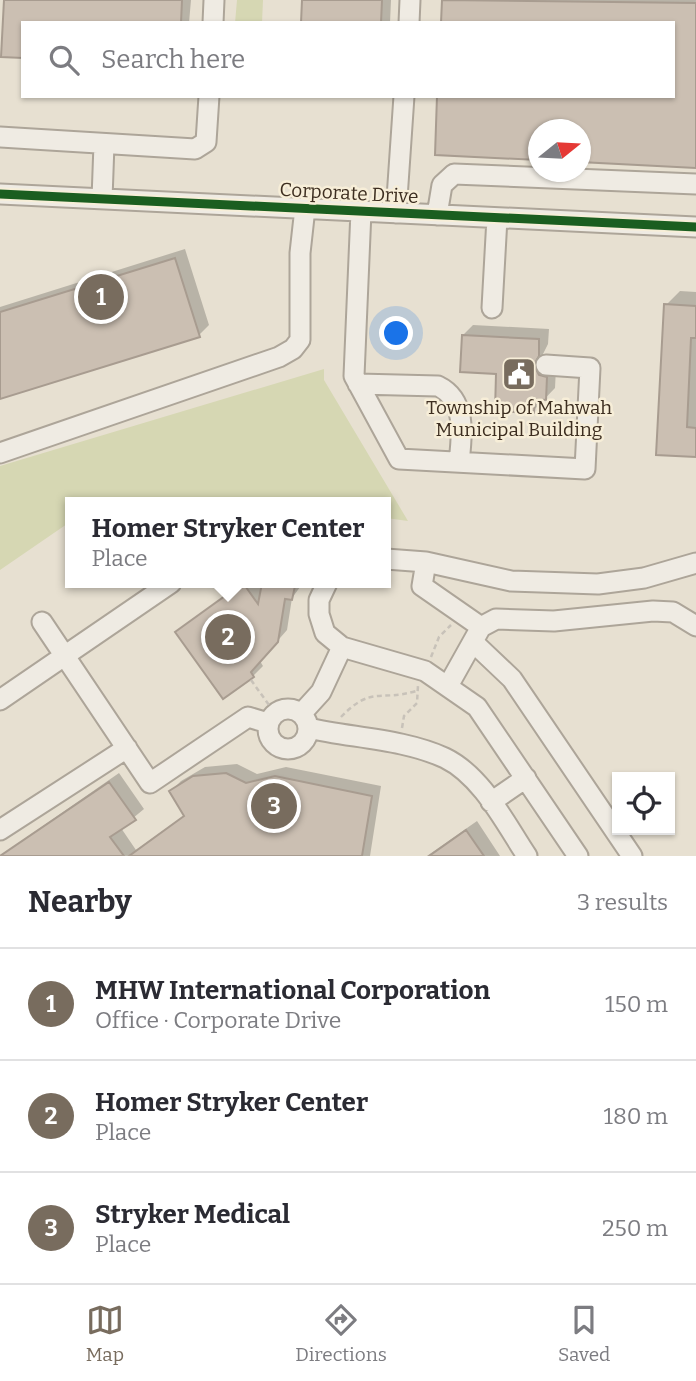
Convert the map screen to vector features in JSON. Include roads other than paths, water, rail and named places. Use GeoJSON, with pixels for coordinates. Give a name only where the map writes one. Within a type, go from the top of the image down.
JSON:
{"type":"FeatureCollection","features":[{"type":"Feature","properties":{"kind":"street"},"geometry":{"type":"LineString","coordinates":[[213,21],[214,0]]}},
{"type":"Feature","properties":{"kind":"street"},"geometry":{"type":"LineString","coordinates":[[409,21],[410,0]]}},
{"type":"Feature","properties":{"kind":"street"},"geometry":{"type":"LineString","coordinates":[[0,138],[195,149],[206,142],[209,98]]}},
{"type":"Feature","properties":{"kind":"street"},"geometry":{"type":"LineString","coordinates":[[396,213],[404,98]]}},
{"type":"Feature","properties":{"kind":"street"},"geometry":{"type":"LineString","coordinates":[[102,199],[104,144]]}},
{"type":"Feature","properties":{"kind":"street"},"geometry":{"type":"LineString","coordinates":[[438,215],[442,185],[454,174],[696,184]]}},
{"type":"Feature","properties":{"kind":"street","name":"Corporate Drive"},"geometry":{"type":"LineString","coordinates":[[0,194],[696,228]]}},
{"type":"Feature","properties":{"kind":"street"},"geometry":{"type":"LineString","coordinates":[[0,453],[226,376],[293,349],[300,340],[300,253],[305,208]]}},
{"type":"Feature","properties":{"kind":"street"},"geometry":{"type":"LineString","coordinates":[[361,211],[354,376],[399,459],[585,469],[590,368],[546,365]]}},
{"type":"Feature","properties":{"kind":"street"},"geometry":{"type":"LineString","coordinates":[[492,309],[497,218]]}},
{"type":"Feature","properties":{"kind":"street"},"geometry":{"type":"LineString","coordinates":[[358,384],[438,386],[447,390],[453,398],[462,426],[459,462]]}},
{"type":"Feature","properties":{"kind":"street"},"geometry":{"type":"LineString","coordinates":[[391,559],[426,562],[511,582],[598,584],[644,578],[696,562]]}},
{"type":"Feature","properties":{"kind":"street"},"geometry":{"type":"LineString","coordinates":[[426,562],[422,586],[477,635],[512,679],[632,856]]}},
{"type":"Feature","properties":{"kind":"street"},"geometry":{"type":"LineString","coordinates":[[0,700],[164,588]]}},
{"type":"Feature","properties":{"kind":"street"},"geometry":{"type":"LineString","coordinates":[[325,588],[319,600],[319,614],[325,633],[342,647],[425,671],[477,707],[578,856]]}},
{"type":"Feature","properties":{"kind":"street"},"geometry":{"type":"LineString","coordinates":[[448,685],[477,635],[496,619],[554,621],[653,611],[673,612],[696,626]]}},
{"type":"Feature","properties":{"kind":"street"},"geometry":{"type":"LineString","coordinates":[[42,621],[150,783],[248,717],[272,718],[286,709],[329,733],[414,749],[446,759],[476,783],[527,856]]}},
{"type":"Feature","properties":{"kind":"street"},"geometry":{"type":"LineString","coordinates":[[272,718],[269,738],[281,749],[289,750],[303,743],[305,721],[342,647]]}},
{"type":"Feature","properties":{"kind":"street"},"geometry":{"type":"LineString","coordinates":[[0,830],[127,748]]}},
{"type":"Feature","properties":{"kind":"street"},"geometry":{"type":"LineString","coordinates":[[491,802],[526,778]]}},
{"type":"Feature","properties":{"kind":"place","name":"MHW International Corporation"},"geometry":{"type":"Point","coordinates":[101,297]}},
{"type":"Feature","properties":{"kind":"place","name":"Township of Mahwah Municipal Building"},"geometry":{"type":"Point","coordinates":[519,374]}},
{"type":"Feature","properties":{"kind":"place","name":"Homer Stryker Center"},"geometry":{"type":"Point","coordinates":[228,637]}},
{"type":"Feature","properties":{"kind":"place","name":"Stryker Medical"},"geometry":{"type":"Point","coordinates":[274,806]}}]}
